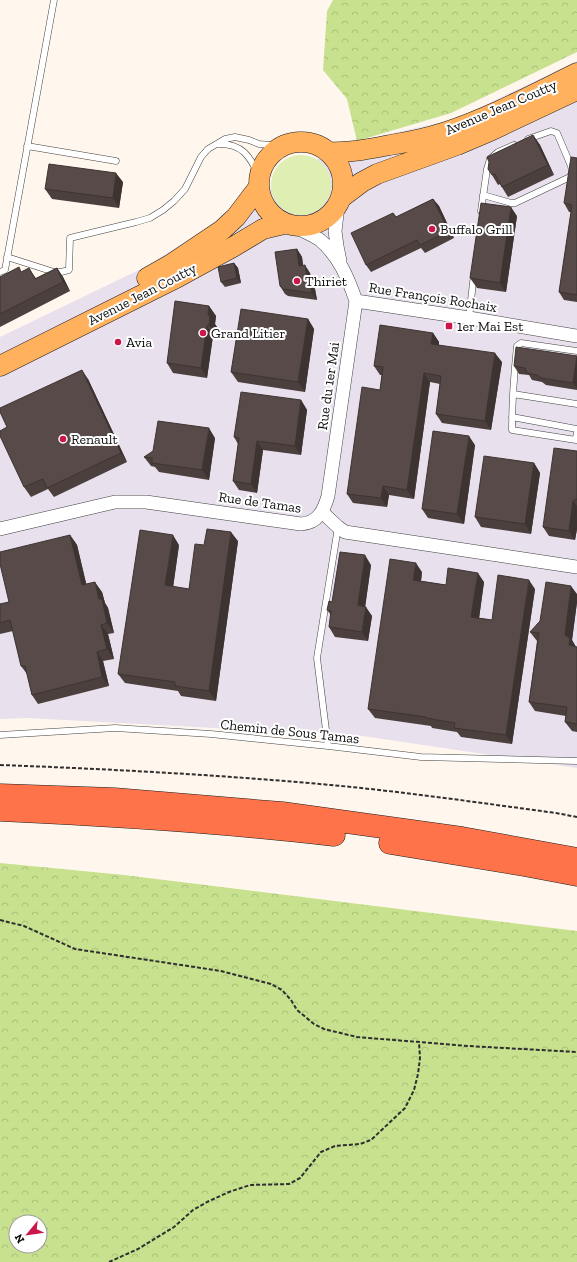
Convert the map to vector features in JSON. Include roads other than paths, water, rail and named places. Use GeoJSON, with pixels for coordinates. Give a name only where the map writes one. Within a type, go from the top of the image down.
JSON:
{"type":"FeatureCollection","features":[{"type":"Feature","properties":{"kind":"highway"},"geometry":{"type":"LineString","coordinates":[[0,794],[114,799],[282,813],[462,838],[577,860]]}},
{"type":"Feature","properties":{"kind":"highway"},"geometry":{"type":"LineString","coordinates":[[0,810],[144,818],[283,829],[421,847],[577,875]]}},
{"type":"Feature","properties":{"kind":"main road","name":"Avenue Jean Coutty"},"geometry":{"type":"LineString","coordinates":[[329,152],[362,151],[412,141],[445,132],[489,115],[577,73]]}},
{"type":"Feature","properties":{"kind":"main road","name":"Avenue Jean Coutty"},"geometry":{"type":"LineString","coordinates":[[340,202],[362,182],[377,174],[490,131],[577,90]]}},
{"type":"Feature","properties":{"kind":"main road"},"geometry":{"type":"LineString","coordinates":[[293,142],[306,142],[318,145],[329,152],[337,161],[342,173],[344,185],[340,202],[330,216],[320,223],[308,226],[290,225],[275,218],[267,210],[261,199],[259,182],[263,164],[270,154],[281,146],[293,142]]}},
{"type":"Feature","properties":{"kind":"main road","name":"Avenue Jean Coutty"},"geometry":{"type":"LineString","coordinates":[[0,352],[84,311],[170,265],[222,230],[236,217],[259,182]]}},
{"type":"Feature","properties":{"kind":"main road","name":"Avenue Jean Coutty"},"geometry":{"type":"LineString","coordinates":[[0,366],[178,277],[263,229],[290,225]]}},
{"type":"Feature","properties":{"kind":"street","name":"Rue du 1er Mai"},"geometry":{"type":"LineString","coordinates":[[322,512],[328,496],[356,301],[342,266],[337,246],[335,231],[340,202]]}},
{"type":"Feature","properties":{"kind":"street","name":"Rue du 1er Mai"},"geometry":{"type":"LineString","coordinates":[[290,225],[320,240],[342,266]]}},
{"type":"Feature","properties":{"kind":"street","name":"Rue François Rochaix"},"geometry":{"type":"LineString","coordinates":[[356,301],[577,336]]}},
{"type":"Feature","properties":{"kind":"street","name":"Rue de Tamas"},"geometry":{"type":"LineString","coordinates":[[0,529],[115,502],[131,501],[301,524],[308,524],[315,520],[322,512]]}},
{"type":"Feature","properties":{"kind":"street"},"geometry":{"type":"LineString","coordinates":[[322,512],[345,532],[577,567]]}},
{"type":"Feature","properties":{"kind":"lane"},"geometry":{"type":"LineString","coordinates":[[0,272],[5,270],[54,0]]}},
{"type":"Feature","properties":{"kind":"lane"},"geometry":{"type":"LineString","coordinates":[[483,196],[515,203],[570,177],[571,166],[557,133],[551,131],[524,141]]}},
{"type":"Feature","properties":{"kind":"lane"},"geometry":{"type":"LineString","coordinates":[[7,257],[54,272],[69,270],[70,238],[150,218],[163,210],[174,201],[184,189],[201,157],[208,149],[216,144],[225,139],[235,137],[259,144],[281,146]]}},
{"type":"Feature","properties":{"kind":"lane"},"geometry":{"type":"LineString","coordinates":[[216,144],[228,144],[242,150],[249,157],[259,182]]}},
{"type":"Feature","properties":{"kind":"lane"},"geometry":{"type":"LineString","coordinates":[[481,218],[483,196],[490,159],[498,152],[518,144]]}},
{"type":"Feature","properties":{"kind":"lane"},"geometry":{"type":"LineString","coordinates":[[27,146],[116,161]]}},
{"type":"Feature","properties":{"kind":"lane"},"geometry":{"type":"LineString","coordinates":[[469,318],[475,264]]}},
{"type":"Feature","properties":{"kind":"lane"},"geometry":{"type":"LineString","coordinates":[[512,418],[577,429],[576,440],[512,430],[512,418],[517,346],[521,343],[577,351]]}},
{"type":"Feature","properties":{"kind":"lane"},"geometry":{"type":"LineString","coordinates":[[513,394],[577,404]]}},
{"type":"Feature","properties":{"kind":"lane"},"geometry":{"type":"LineString","coordinates":[[328,746],[317,658],[338,527]]}},
{"type":"Feature","properties":{"kind":"lane","name":"Chemin de Sous Tamas"},"geometry":{"type":"LineString","coordinates":[[0,735],[115,728],[211,734],[421,757],[577,761]]}},
{"type":"Feature","properties":{"kind":"place","name":"Buffalo Grill"},"geometry":{"type":"Point","coordinates":[432,229]}},
{"type":"Feature","properties":{"kind":"place","name":"Thiriet"},"geometry":{"type":"Point","coordinates":[297,281]}},
{"type":"Feature","properties":{"kind":"place","name":"1er Mai Est"},"geometry":{"type":"Point","coordinates":[449,326]}},
{"type":"Feature","properties":{"kind":"place","name":"Grand Litier"},"geometry":{"type":"Point","coordinates":[203,333]}},
{"type":"Feature","properties":{"kind":"place","name":"Avia"},"geometry":{"type":"Point","coordinates":[118,342]}},
{"type":"Feature","properties":{"kind":"place","name":"Renault"},"geometry":{"type":"Point","coordinates":[63,439]}}]}
